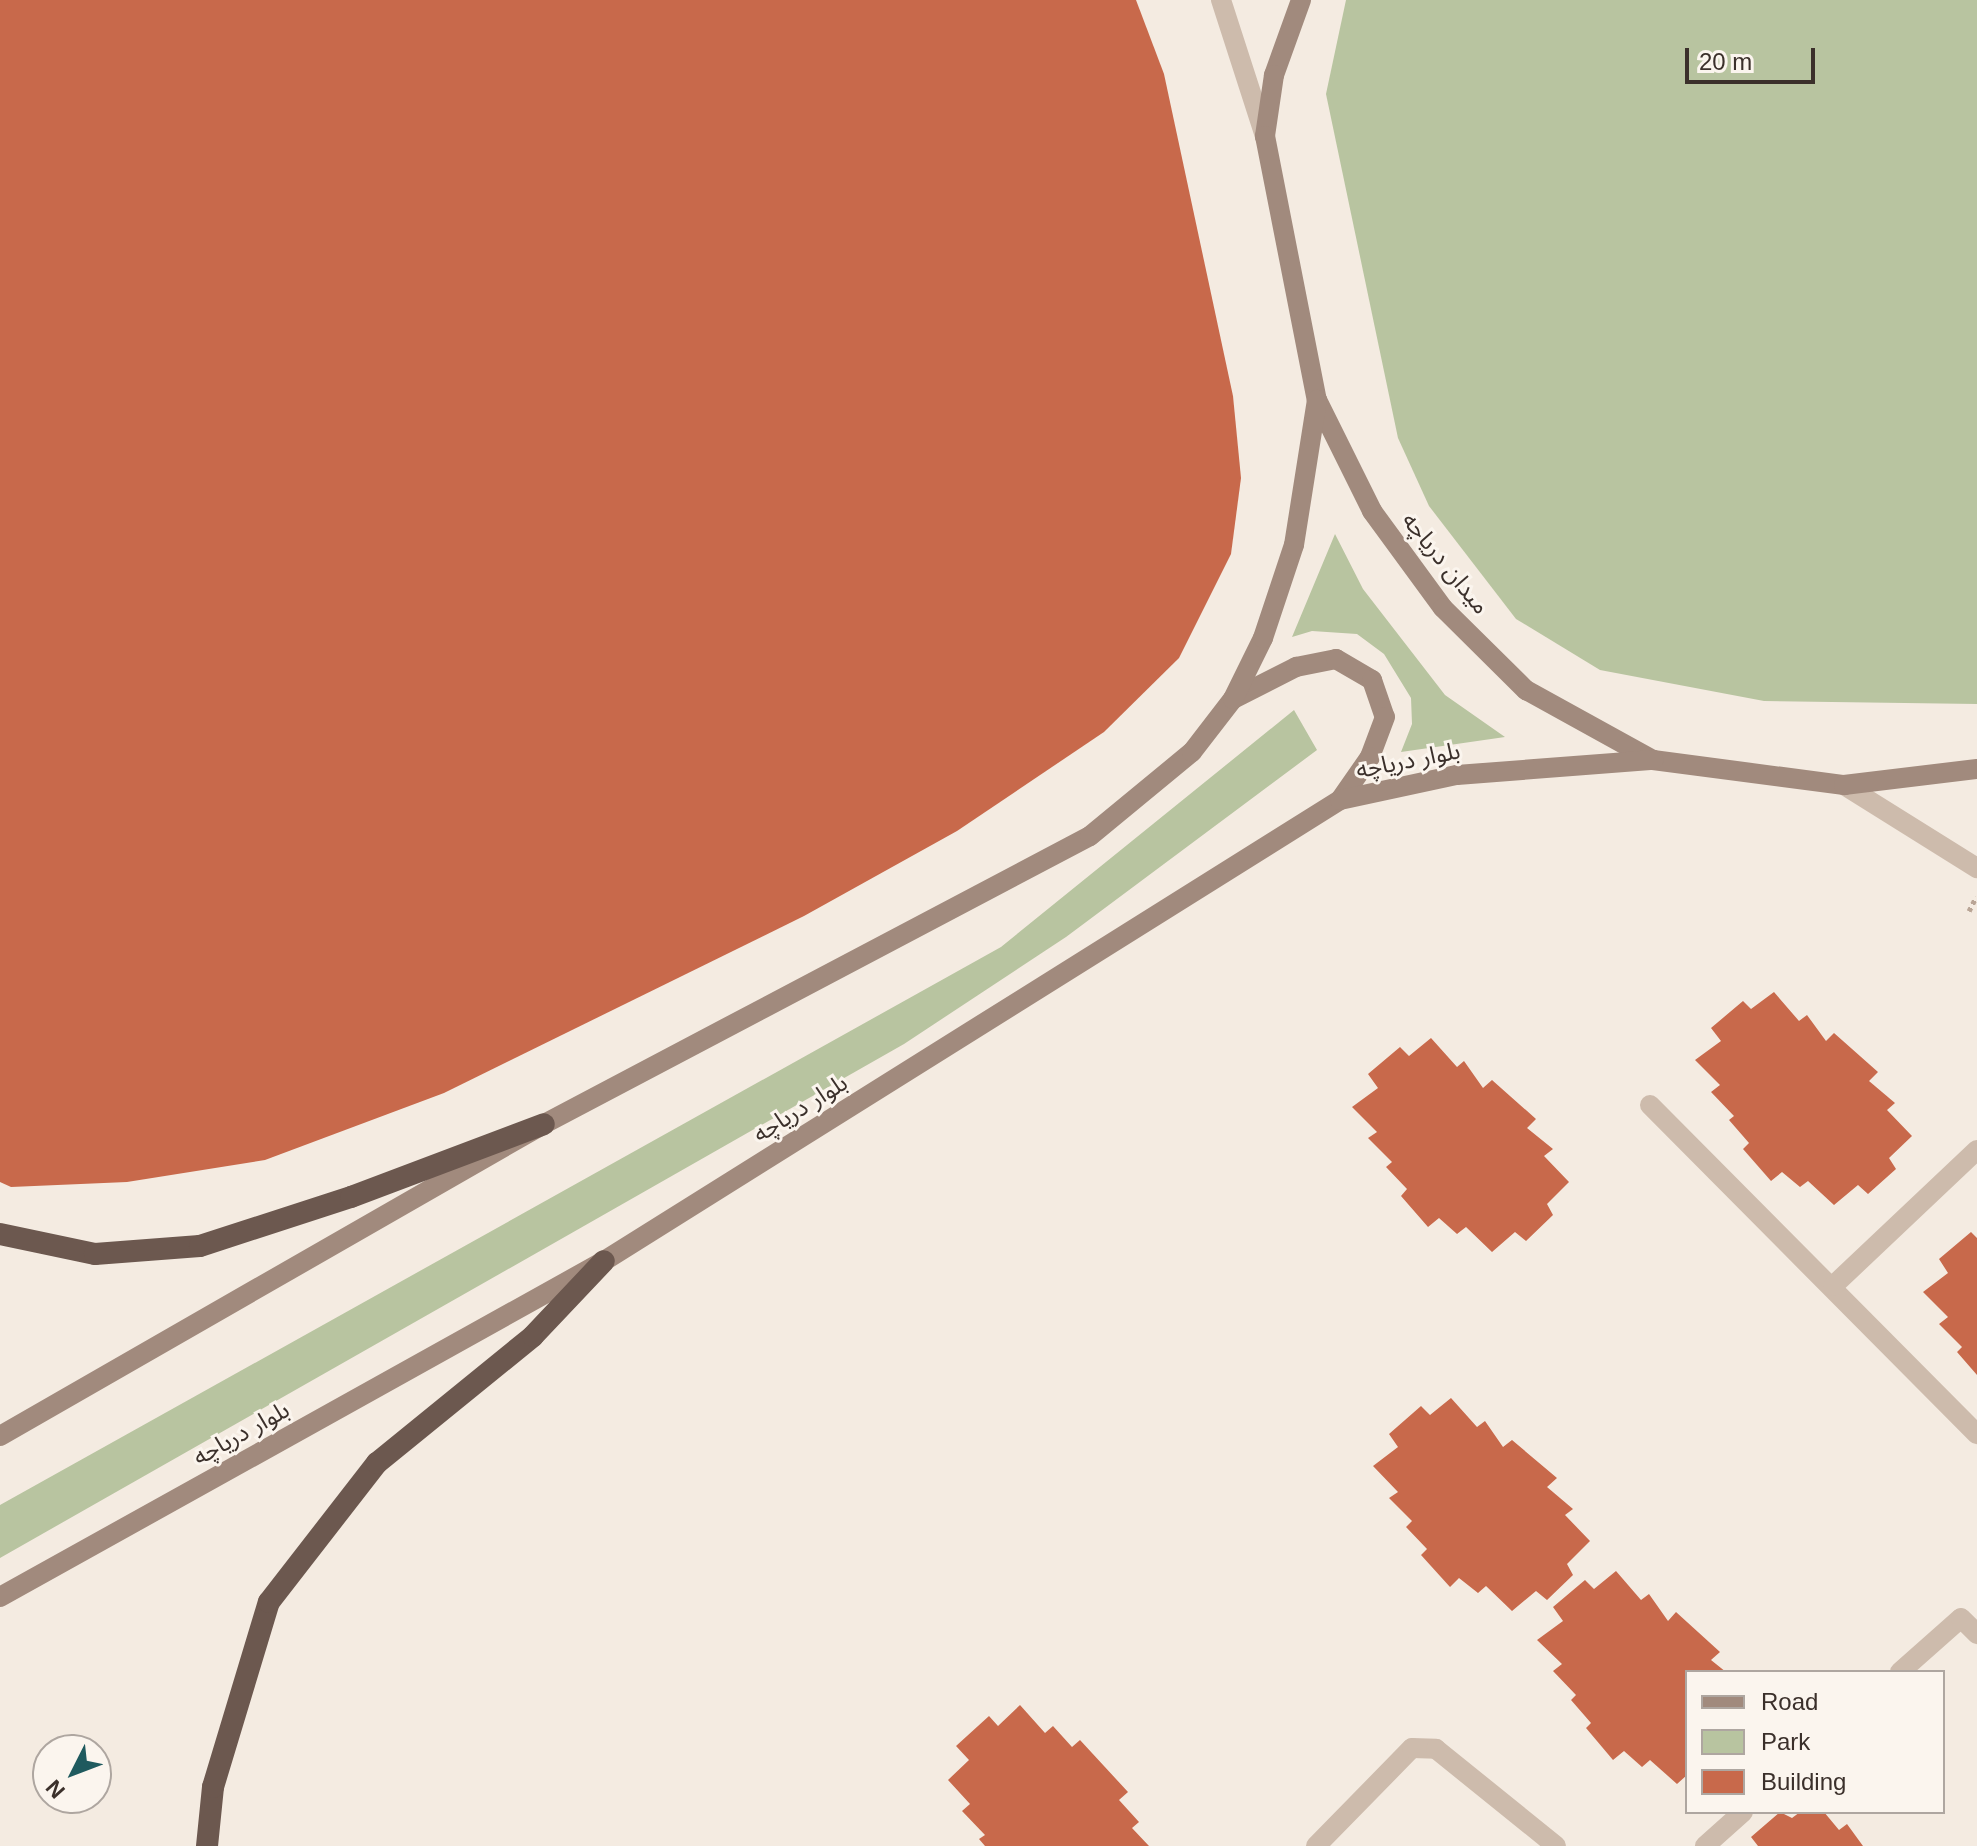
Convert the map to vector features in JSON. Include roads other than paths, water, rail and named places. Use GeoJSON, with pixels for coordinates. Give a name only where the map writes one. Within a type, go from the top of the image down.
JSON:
{"type":"FeatureCollection","features":[{"type":"Feature","properties":{"kind":"highway"},"geometry":{"type":"LineString","coordinates":[[0,1234],[95,1254],[200,1246],[351,1197],[544,1124]]}},
{"type":"Feature","properties":{"kind":"highway"},"geometry":{"type":"LineString","coordinates":[[207,1846],[213,1787],[269,1602],[377,1463],[533,1336],[604,1261]]}},
{"type":"Feature","properties":{"kind":"main road","name":"میدان دریاچه"},"geometry":{"type":"LineString","coordinates":[[1301,0],[1274,75],[1265,136],[1317,400],[1372,511],[1443,608],[1526,690],[1653,760],[1844,785],[1977,769]]}},
{"type":"Feature","properties":{"kind":"main road"},"geometry":{"type":"LineString","coordinates":[[0,1436],[544,1124],[1090,836],[1192,752],[1233,699],[1263,638],[1294,545],[1317,400]]}},
{"type":"Feature","properties":{"kind":"main road"},"geometry":{"type":"LineString","coordinates":[[1233,699],[1296,667],[1336,659],[1372,680],[1385,717],[1370,757],[1340,800]]}},
{"type":"Feature","properties":{"kind":"main road","name":"بلوار دریاچه"},"geometry":{"type":"LineString","coordinates":[[0,1597],[604,1261],[1340,800],[1457,775],[1653,760]]}},
{"type":"Feature","properties":{"kind":"street"},"geometry":{"type":"LineString","coordinates":[[1221,0],[1265,136]]}},
{"type":"Feature","properties":{"kind":"street"},"geometry":{"type":"LineString","coordinates":[[1844,785],[1977,868]]}},
{"type":"Feature","properties":{"kind":"street"},"geometry":{"type":"LineString","coordinates":[[1650,1105],[1977,1434]]}},
{"type":"Feature","properties":{"kind":"street"},"geometry":{"type":"LineString","coordinates":[[1833,1286],[1977,1150]]}},
{"type":"Feature","properties":{"kind":"street"},"geometry":{"type":"LineString","coordinates":[[1902,1670],[1961,1618],[1977,1634]]}},
{"type":"Feature","properties":{"kind":"street"},"geometry":{"type":"LineString","coordinates":[[1316,1846],[1412,1748],[1436,1749],[1556,1846]]}},
{"type":"Feature","properties":{"kind":"street"},"geometry":{"type":"LineString","coordinates":[[1705,1846],[1741,1814]]}}]}
